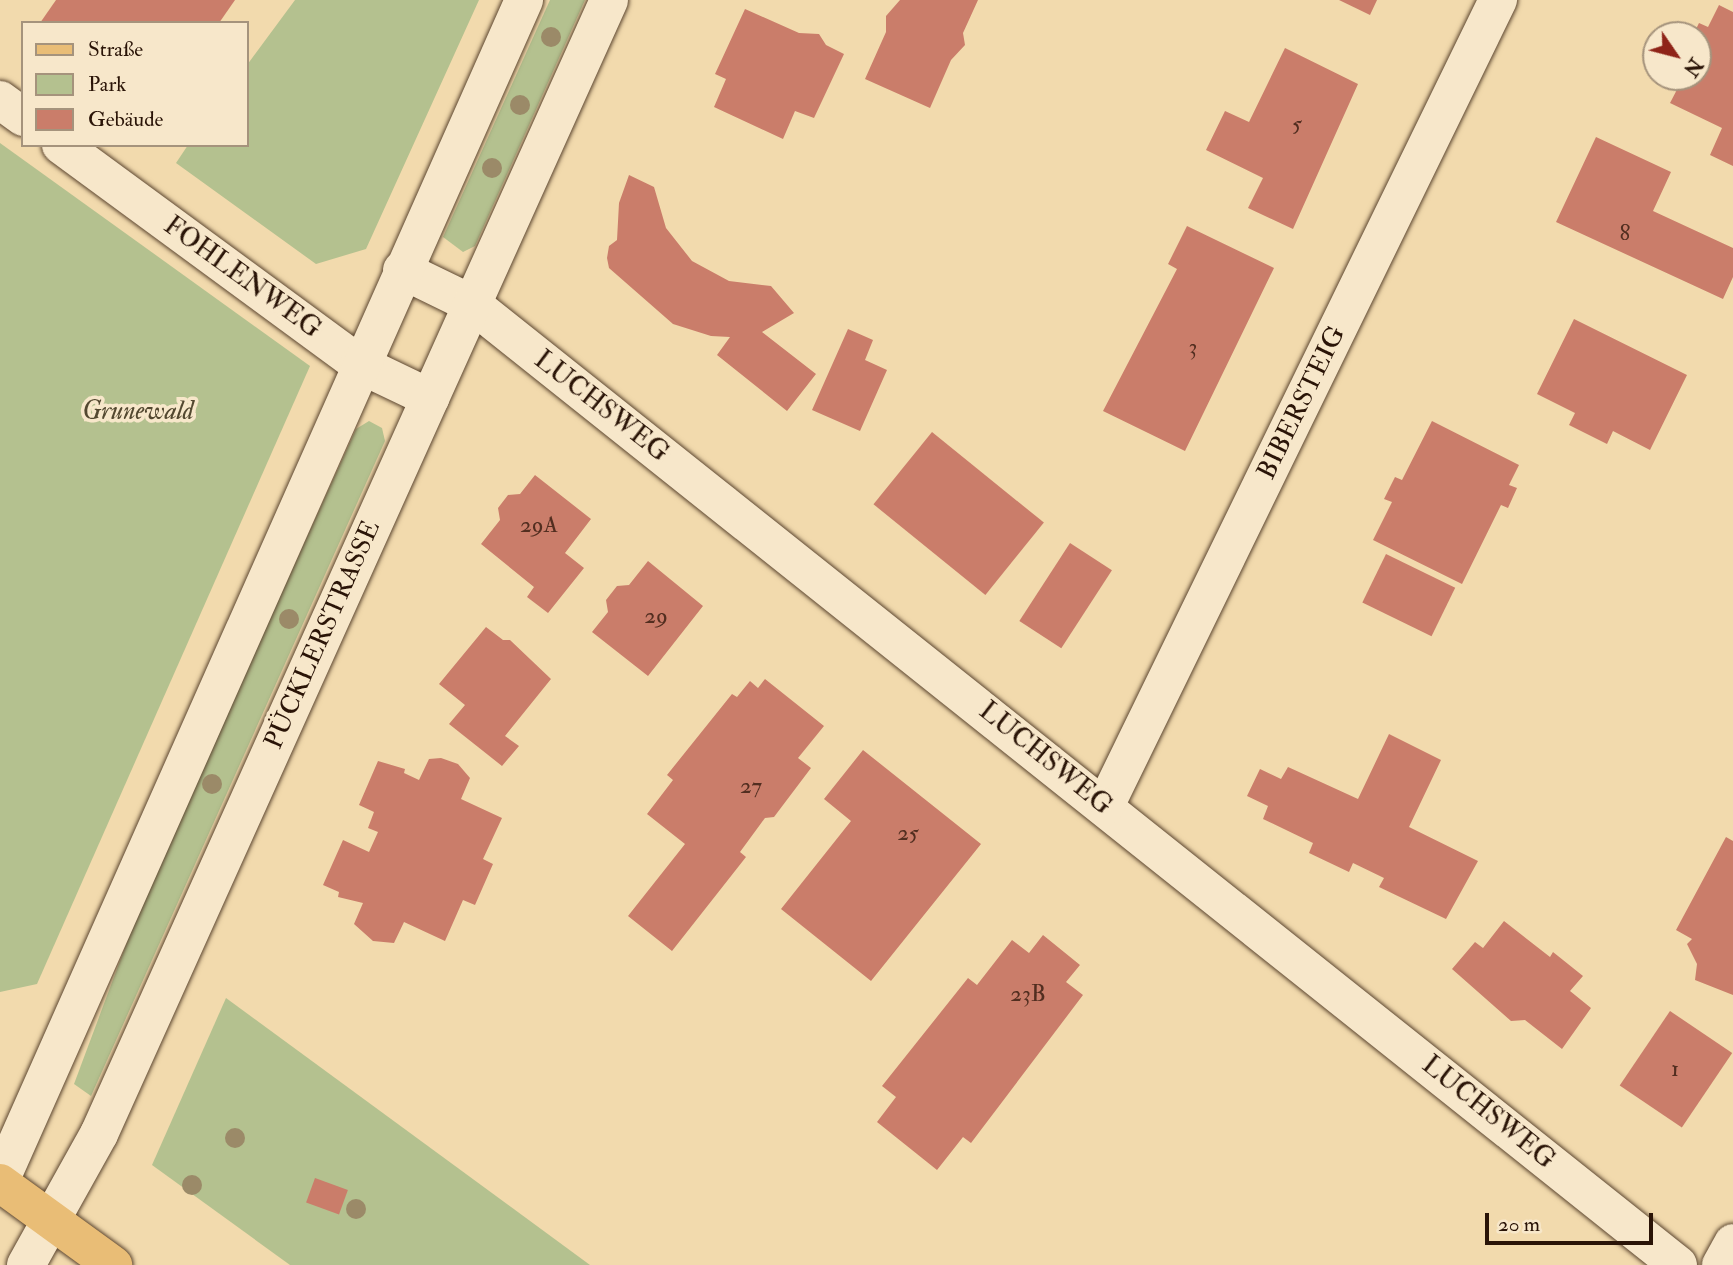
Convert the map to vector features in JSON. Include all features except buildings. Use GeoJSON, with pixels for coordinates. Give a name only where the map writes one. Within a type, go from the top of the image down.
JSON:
{"type":"FeatureCollection","features":[{"type":"Feature","properties":{"kind":"main road"},"geometry":{"type":"LineString","coordinates":[[0,1182],[113,1265]]}},
{"type":"Feature","properties":{"kind":"street"},"geometry":{"type":"LineString","coordinates":[[0,1182],[359,364],[524,0]]}},
{"type":"Feature","properties":{"kind":"street","name":"PÜCKLERSTRASSE"},"geometry":{"type":"LineString","coordinates":[[26,1265],[53,1221],[99,1134],[608,0]]}},
{"type":"Feature","properties":{"kind":"street","name":"BIBERSTEIG"},"geometry":{"type":"LineString","coordinates":[[1105,806],[1498,0]]}},
{"type":"Feature","properties":{"kind":"street"},"geometry":{"type":"LineString","coordinates":[[0,100],[21,116]]}},
{"type":"Feature","properties":{"kind":"street","name":"FOHLENWEG"},"geometry":{"type":"LineString","coordinates":[[64,147],[359,364],[430,398]]}},
{"type":"Feature","properties":{"kind":"street","name":"LUCHSWEG"},"geometry":{"type":"LineString","coordinates":[[402,270],[472,304],[1678,1265]]}},
{"type":"Feature","properties":{"kind":"street"},"geometry":{"type":"LineString","coordinates":[[1721,1265],[1733,1243]]}},
{"type":"Feature","properties":{"kind":"green space"},"geometry":{"type":"Polygon","coordinates":[[[295,0],[479,0],[366,249],[316,264],[176,163],[187,147],[248,147],[248,64],[295,0]]]}},
{"type":"Feature","properties":{"kind":"green space"},"geometry":{"type":"Polygon","coordinates":[[[550,0],[585,0],[475,246],[463,252],[443,237],[550,0]]]}},
{"type":"Feature","properties":{"kind":"green space","name":"Grunewald"},"geometry":{"type":"Polygon","coordinates":[[[0,143],[310,366],[37,984],[0,992],[0,143]]]}},
{"type":"Feature","properties":{"kind":"green space"},"geometry":{"type":"Polygon","coordinates":[[[369,421],[382,428],[385,441],[91,1096],[74,1084],[145,894],[356,429],[369,421]]]}},
{"type":"Feature","properties":{"kind":"green space"},"geometry":{"type":"Polygon","coordinates":[[[226,998],[590,1265],[290,1265],[152,1165],[226,998]]]}}]}
